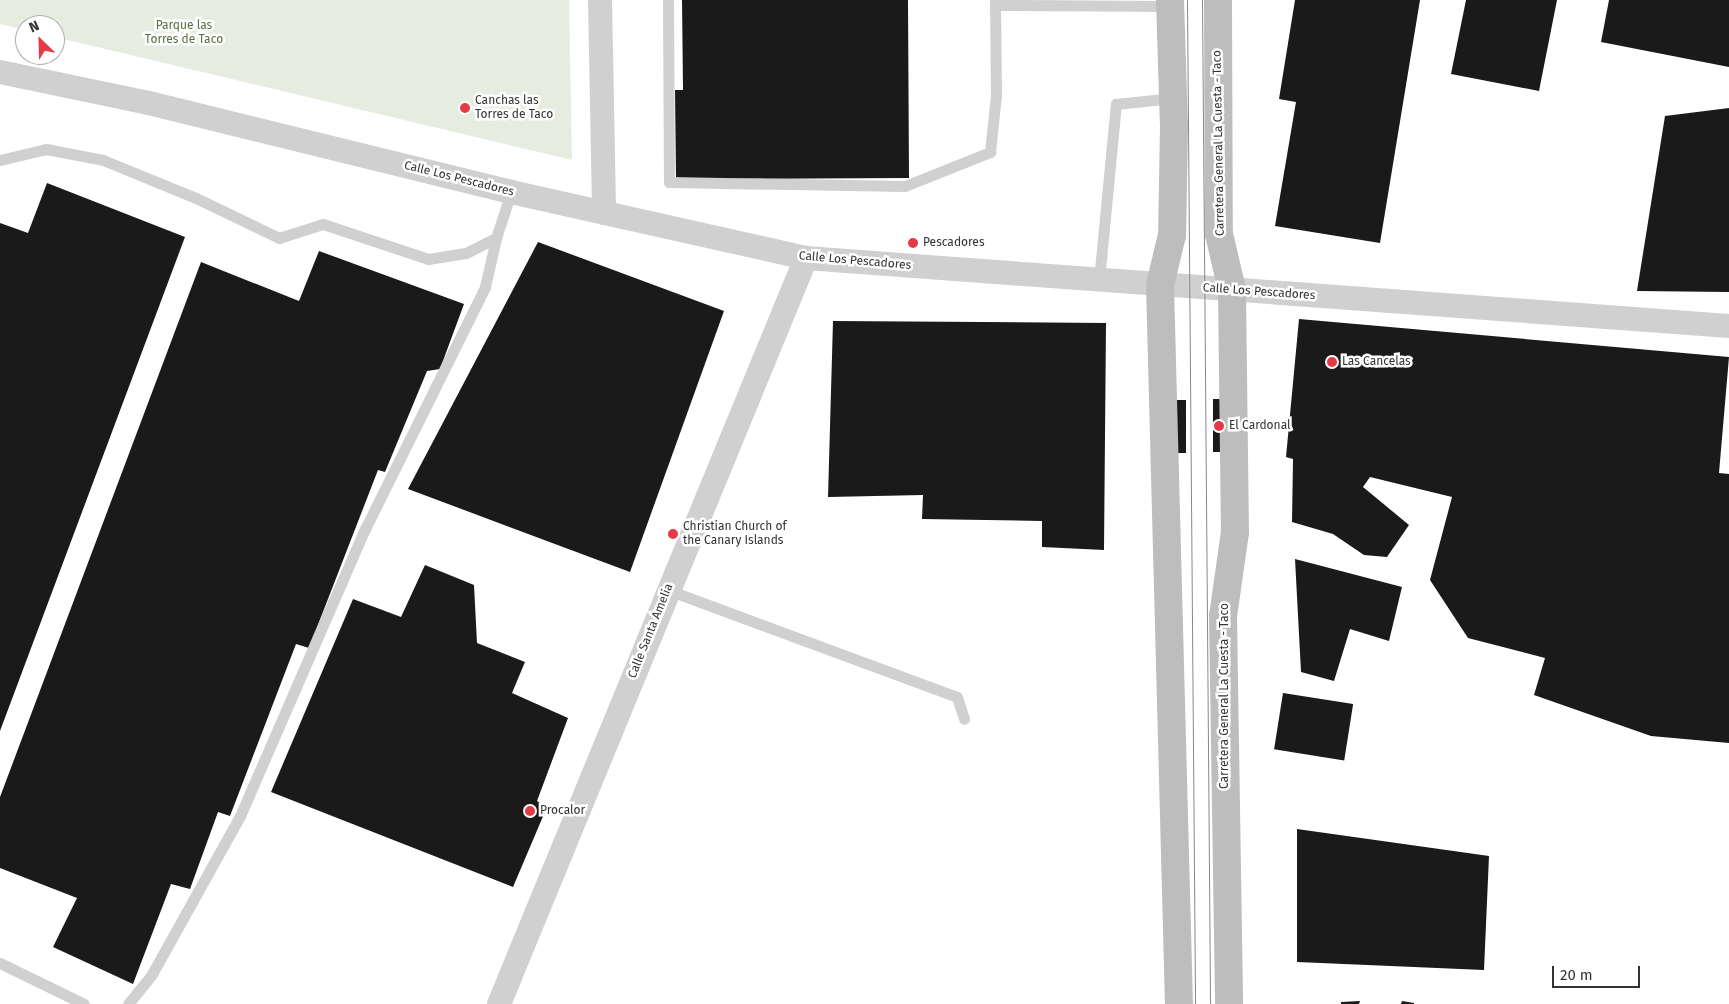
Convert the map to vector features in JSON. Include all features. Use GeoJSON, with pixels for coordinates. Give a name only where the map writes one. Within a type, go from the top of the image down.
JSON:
{"type":"FeatureCollection","features":[{"type":"Feature","properties":{"kind":"main road","name":"Carretera General La Cuesta - Taco"},"geometry":{"type":"LineString","coordinates":[[1218,0],[1218,234],[1232,290],[1234,532],[1223,616],[1229,1004]]}},
{"type":"Feature","properties":{"kind":"main road"},"geometry":{"type":"LineString","coordinates":[[1170,3],[1173,98],[1172,235],[1160,285],[1179,1004]]}},
{"type":"Feature","properties":{"kind":"street"},"geometry":{"type":"LineString","coordinates":[[600,0],[604,213]]}},
{"type":"Feature","properties":{"kind":"street","name":"Calle Los Pescadores"},"geometry":{"type":"LineString","coordinates":[[0,72],[148,103],[511,192],[806,258],[1729,326]]}},
{"type":"Feature","properties":{"kind":"street","name":"Calle Santa Amelia"},"geometry":{"type":"LineString","coordinates":[[499,1004],[806,258]]}},
{"type":"Feature","properties":{"kind":"lane"},"geometry":{"type":"LineString","coordinates":[[668,0],[669,182],[905,186],[990,152],[996,95],[995,2],[1170,3]]}},
{"type":"Feature","properties":{"kind":"lane"},"geometry":{"type":"LineString","coordinates":[[1099,280],[1116,104],[1173,98]]}},
{"type":"Feature","properties":{"kind":"lane"},"geometry":{"type":"LineString","coordinates":[[0,160],[46,149],[103,160],[196,198],[279,238],[323,224],[428,259],[466,252],[496,238]]}},
{"type":"Feature","properties":{"kind":"lane"},"geometry":{"type":"LineString","coordinates":[[128,1004],[152,974],[240,816],[365,529],[485,287],[496,238],[511,192]]}},
{"type":"Feature","properties":{"kind":"lane"},"geometry":{"type":"LineString","coordinates":[[668,590],[957,697],[964,719]]}},
{"type":"Feature","properties":{"kind":"lane"},"geometry":{"type":"LineString","coordinates":[[0,963],[84,1004]]}},
{"type":"Feature","properties":{"kind":"green space","name":"Canchas las Torres de Taco"},"geometry":{"type":"Polygon","coordinates":[[[0,0],[569,0],[572,160],[65,39],[65,15],[15,15],[15,28],[0,24],[0,0]]]}},
{"type":"Feature","properties":{"kind":"building"},"geometry":{"type":"Polygon","coordinates":[[[682,0],[908,0],[909,178],[676,179],[675,90],[683,90],[682,0]]]}},
{"type":"Feature","properties":{"kind":"building"},"geometry":{"type":"Polygon","coordinates":[[[1295,0],[1420,0],[1380,243],[1275,226],[1296,102],[1279,99],[1295,0]]]}},
{"type":"Feature","properties":{"kind":"building"},"geometry":{"type":"Polygon","coordinates":[[[1466,0],[1557,0],[1539,91],[1451,74],[1466,0]]]}},
{"type":"Feature","properties":{"kind":"building"},"geometry":{"type":"Polygon","coordinates":[[[1609,0],[1729,0],[1729,67],[1601,42],[1609,0]]]}},
{"type":"Feature","properties":{"kind":"building"},"geometry":{"type":"Polygon","coordinates":[[[1729,108],[1729,292],[1637,291],[1665,116],[1729,108]]]}},
{"type":"Feature","properties":{"kind":"building"},"geometry":{"type":"Polygon","coordinates":[[[47,183],[185,237],[0,731],[0,223],[28,233],[47,183]]]}},
{"type":"Feature","properties":{"kind":"building"},"geometry":{"type":"Polygon","coordinates":[[[538,242],[724,311],[630,572],[408,489],[538,242]]]}},
{"type":"Feature","properties":{"kind":"building"},"geometry":{"type":"Polygon","coordinates":[[[319,251],[464,304],[440,369],[427,371],[385,472],[378,470],[309,648],[296,644],[230,816],[218,812],[190,889],[171,884],[133,984],[53,947],[77,898],[0,868],[0,797],[201,262],[299,301],[319,251]]]}},
{"type":"Feature","properties":{"kind":"building"},"geometry":{"type":"Polygon","coordinates":[[[1299,319],[1729,357],[1719,473],[1729,474],[1729,743],[1651,736],[1534,695],[1545,658],[1468,638],[1430,580],[1452,497],[1370,477],[1363,487],[1409,525],[1387,557],[1364,555],[1333,534],[1292,522],[1293,459],[1286,457],[1299,319]]]}},
{"type":"Feature","properties":{"kind":"building"},"geometry":{"type":"Polygon","coordinates":[[[833,321],[1106,323],[1104,550],[1042,547],[1042,521],[922,519],[923,495],[828,497],[833,321]]]}},
{"type":"Feature","properties":{"kind":"building","name":"El Cardonal"},"geometry":{"type":"Polygon","coordinates":[[[1213,399],[1225,399],[1225,452],[1213,452],[1213,399]]]}},
{"type":"Feature","properties":{"kind":"building"},"geometry":{"type":"Polygon","coordinates":[[[1176,400],[1186,400],[1186,453],[1176,453],[1176,400]]]}},
{"type":"Feature","properties":{"kind":"building"},"geometry":{"type":"Polygon","coordinates":[[[1295,559],[1402,587],[1389,641],[1350,629],[1334,681],[1301,672],[1295,559]]]}},
{"type":"Feature","properties":{"kind":"building"},"geometry":{"type":"Polygon","coordinates":[[[425,565],[474,585],[477,643],[525,662],[512,693],[568,718],[537,801],[547,807],[513,887],[271,792],[353,599],[401,617],[425,565]]]}},
{"type":"Feature","properties":{"kind":"building"},"geometry":{"type":"Polygon","coordinates":[[[1283,693],[1353,704],[1344,760],[1274,749],[1283,693]]]}},
{"type":"Feature","properties":{"kind":"building"},"geometry":{"type":"Polygon","coordinates":[[[1297,829],[1489,856],[1484,970],[1297,962],[1297,829]]]}},
{"type":"Feature","properties":{"kind":"building"},"geometry":{"type":"Polygon","coordinates":[[[1360,1001],[1359,1004],[1341,1004],[1341,1002],[1360,1001]]]}},
{"type":"Feature","properties":{"kind":"building"},"geometry":{"type":"Polygon","coordinates":[[[1402,1001],[1414,1003],[1414,1004],[1401,1004],[1402,1001]]]}},
{"type":"Feature","properties":{"kind":"tram line"},"geometry":{"type":"LineString","coordinates":[[1187,0],[1195,1004]]}},
{"type":"Feature","properties":{"kind":"tram line"},"geometry":{"type":"LineString","coordinates":[[1202,0],[1210,1004]]}},
{"type":"Feature","properties":{"kind":"place","name":"Canchas las Torres de Taco"},"geometry":{"type":"Point","coordinates":[465,108]}},
{"type":"Feature","properties":{"kind":"place","name":"Pescadores"},"geometry":{"type":"Point","coordinates":[913,243]}},
{"type":"Feature","properties":{"kind":"place","name":"Las Cancelas"},"geometry":{"type":"Point","coordinates":[1332,362]}},
{"type":"Feature","properties":{"kind":"place","name":"El Cardonal"},"geometry":{"type":"Point","coordinates":[1219,426]}},
{"type":"Feature","properties":{"kind":"place","name":"Christian Church of the Canary Islands"},"geometry":{"type":"Point","coordinates":[673,534]}},
{"type":"Feature","properties":{"kind":"place","name":"Procalor"},"geometry":{"type":"Point","coordinates":[530,811]}},
{"type":"Feature","properties":{"kind":"park label","name":"Parque las Torres de Taco"},"geometry":{"type":"Point","coordinates":[184,33]}}]}
